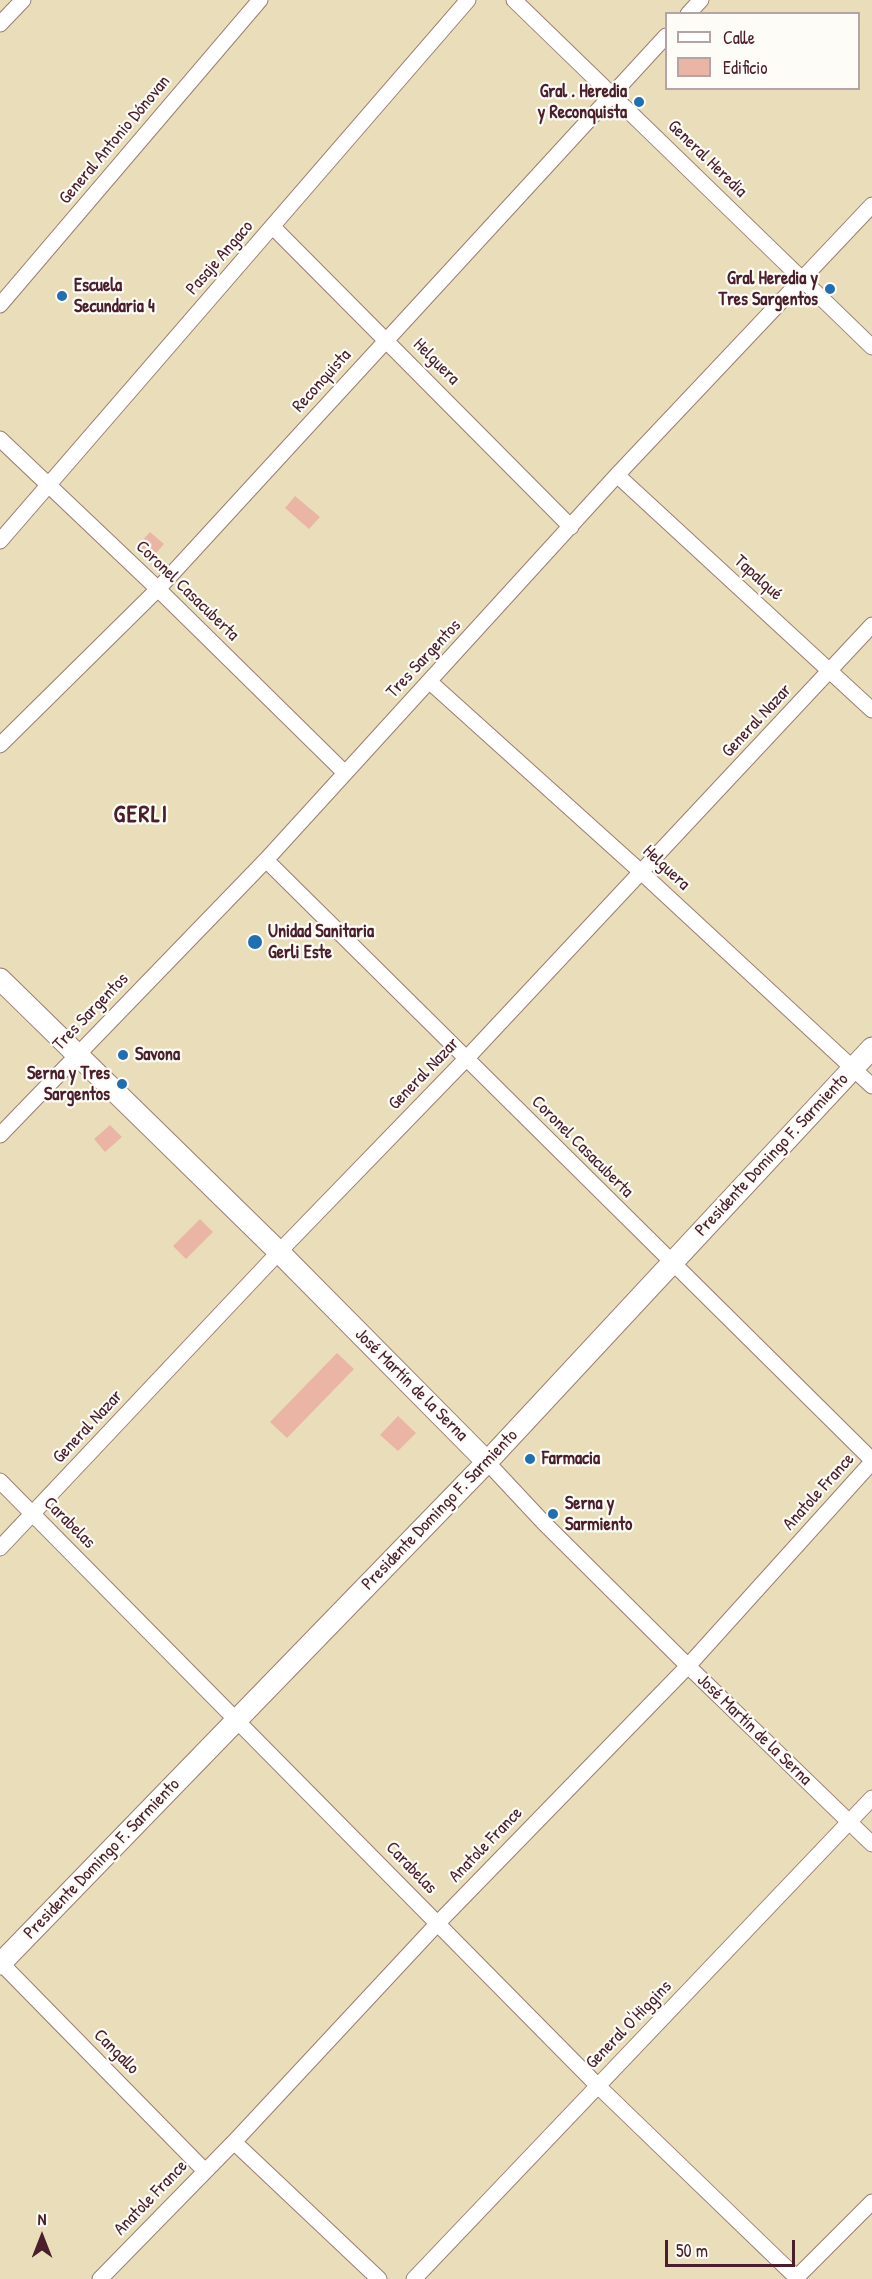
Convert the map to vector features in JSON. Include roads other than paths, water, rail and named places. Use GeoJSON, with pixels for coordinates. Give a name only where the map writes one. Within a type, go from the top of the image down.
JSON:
{"type":"FeatureCollection","features":[{"type":"Feature","properties":{"kind":"street"},"geometry":{"type":"LineString","coordinates":[[0,24],[23,0]]}},
{"type":"Feature","properties":{"kind":"street","name":"General Antonio Dónovan"},"geometry":{"type":"LineString","coordinates":[[0,305],[260,0]]}},
{"type":"Feature","properties":{"kind":"street","name":"Pasaje Angaco"},"geometry":{"type":"LineString","coordinates":[[0,541],[468,0]]}},
{"type":"Feature","properties":{"kind":"street","name":"General Heredia"},"geometry":{"type":"LineString","coordinates":[[514,0],[872,347]]}},
{"type":"Feature","properties":{"kind":"street"},"geometry":{"type":"LineString","coordinates":[[690,12],[701,0]]}},
{"type":"Feature","properties":{"kind":"street","name":"Reconquista"},"geometry":{"type":"LineString","coordinates":[[0,745],[158,589],[665,37]]}},
{"type":"Feature","properties":{"kind":"street","name":"Tres Sargentos"},"geometry":{"type":"LineString","coordinates":[[0,1135],[266,860],[617,475],[872,205]]}},
{"type":"Feature","properties":{"kind":"street","name":"Helguera"},"geometry":{"type":"LineString","coordinates":[[273,227],[571,526]]}},
{"type":"Feature","properties":{"kind":"street","name":"Coronel Casacuberta"},"geometry":{"type":"LineString","coordinates":[[0,440],[158,589],[344,772]]}},
{"type":"Feature","properties":{"kind":"street","name":"Tapalqué"},"geometry":{"type":"LineString","coordinates":[[617,475],[872,710]]}},
{"type":"Feature","properties":{"kind":"street","name":"General Nazar"},"geometry":{"type":"LineString","coordinates":[[0,1548],[279,1252],[466,1059],[872,625]]}},
{"type":"Feature","properties":{"kind":"street","name":"Helguera"},"geometry":{"type":"LineString","coordinates":[[430,682],[641,872],[872,1086]]}},
{"type":"Feature","properties":{"kind":"street","name":"Coronel Casacuberta"},"geometry":{"type":"LineString","coordinates":[[266,860],[872,1461]]}},
{"type":"Feature","properties":{"kind":"street","name":"José Martín de la Serna"},"geometry":{"type":"LineString","coordinates":[[0,979],[279,1252],[488,1462],[544,1523],[688,1666],[872,1844]]}},
{"type":"Feature","properties":{"kind":"street","name":"Presidente Domingo F. Sarmiento"},"geometry":{"type":"LineString","coordinates":[[0,1963],[488,1462],[872,1048]]}},
{"type":"Feature","properties":{"kind":"street","name":"Anatole France"},"geometry":{"type":"LineString","coordinates":[[100,2279],[204,2170],[234,2142],[438,1923],[688,1666],[872,1461]]}},
{"type":"Feature","properties":{"kind":"street","name":"Carabelas"},"geometry":{"type":"LineString","coordinates":[[0,1481],[598,2086],[796,2278]]}},
{"type":"Feature","properties":{"kind":"street","name":"General O'Higgins"},"geometry":{"type":"LineString","coordinates":[[414,2279],[872,1798]]}},
{"type":"Feature","properties":{"kind":"street","name":"Cangallo"},"geometry":{"type":"LineString","coordinates":[[0,1963],[204,2170]]}},
{"type":"Feature","properties":{"kind":"street"},"geometry":{"type":"LineString","coordinates":[[234,2142],[379,2279]]}},
{"type":"Feature","properties":{"kind":"street"},"geometry":{"type":"LineString","coordinates":[[796,2278],[872,2202]]}},
{"type":"Feature","properties":{"kind":"place","name":"Gral . Heredia y Reconquista"},"geometry":{"type":"Point","coordinates":[639,102]}},
{"type":"Feature","properties":{"kind":"place","name":"Gral Heredia y Tres Sargentos"},"geometry":{"type":"Point","coordinates":[830,289]}},
{"type":"Feature","properties":{"kind":"place","name":"Escuela Secundaria 4"},"geometry":{"type":"Point","coordinates":[62,296]}},
{"type":"Feature","properties":{"kind":"place","name":"Unidad Sanitaria Gerli Este"},"geometry":{"type":"Point","coordinates":[255,942]}},
{"type":"Feature","properties":{"kind":"place","name":"Savona"},"geometry":{"type":"Point","coordinates":[123,1055]}},
{"type":"Feature","properties":{"kind":"place","name":"Serna y Tres Sargentos"},"geometry":{"type":"Point","coordinates":[122,1084]}},
{"type":"Feature","properties":{"kind":"place","name":"Farmacia"},"geometry":{"type":"Point","coordinates":[530,1459]}},
{"type":"Feature","properties":{"kind":"place","name":"Serna y Sarmiento"},"geometry":{"type":"Point","coordinates":[553,1514]}},
{"type":"Feature","properties":{"kind":"district","name":"GERLI"},"geometry":{"type":"Point","coordinates":[141,816]}}]}
